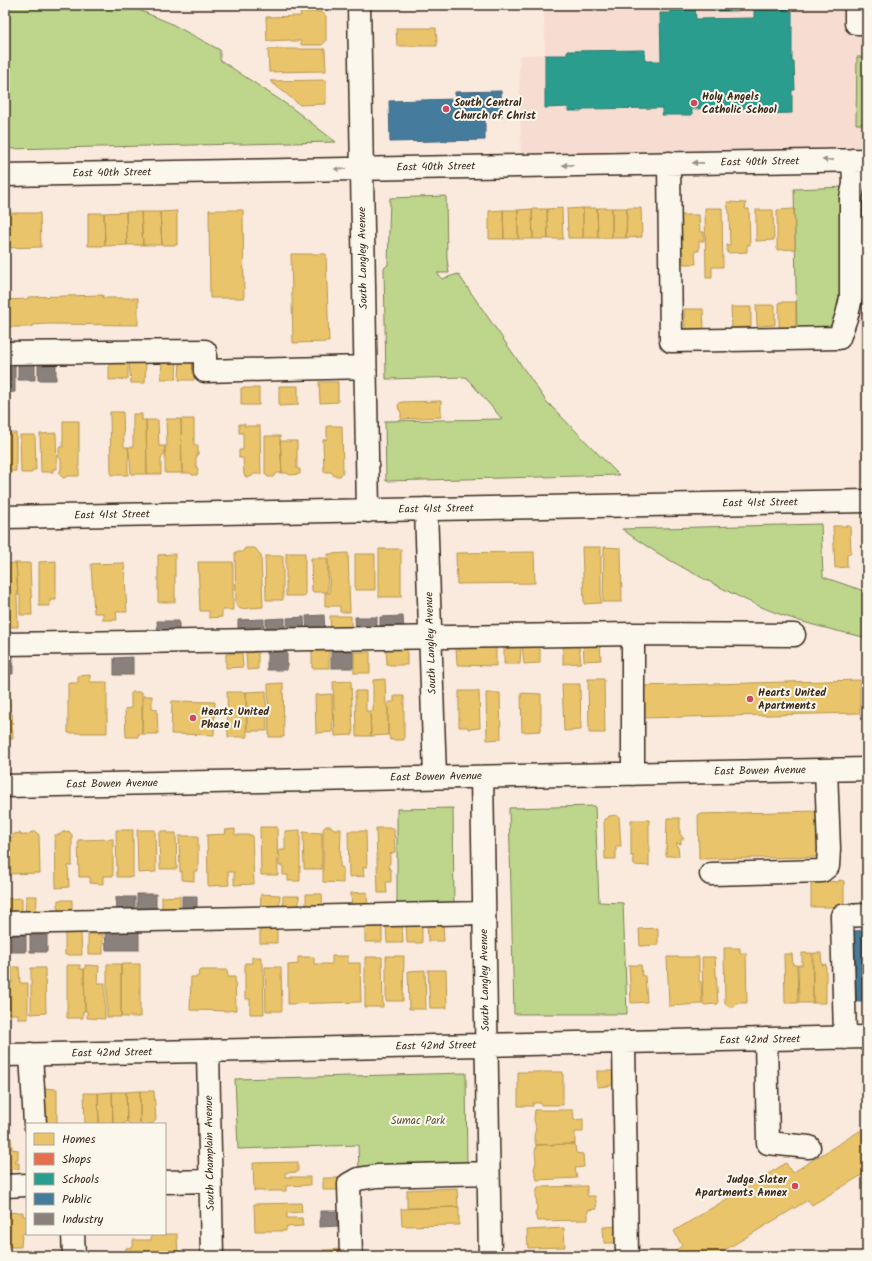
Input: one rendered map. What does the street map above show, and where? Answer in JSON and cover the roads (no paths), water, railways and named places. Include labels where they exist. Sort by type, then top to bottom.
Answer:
[{"type":"street","name":"South Langley Avenue","points":[[359,5],[368,511]]},
{"type":"street","points":[[856,5],[856,23],[867,23]]},
{"type":"street","name":"East 40th Street","points":[[5,175],[860,160]]},
{"type":"street","points":[[669,163],[671,342],[839,338],[851,298],[851,198],[860,160]]},
{"type":"street","points":[[5,353],[205,350],[205,371],[366,367]]},
{"type":"street","name":"East 41st Street","points":[[5,517],[867,501]]},
{"type":"street","name":"South Langley Avenue","points":[[426,510],[436,777]]},
{"type":"street","points":[[633,634],[634,774]]},
{"type":"street","points":[[5,644],[633,634],[794,635]]},
{"type":"street","name":"East Bowen Avenue","points":[[5,786],[867,769]]},
{"type":"street","points":[[711,874],[822,871],[828,866],[829,849],[826,770]]},
{"type":"street","name":"South Langley Avenue","points":[[482,776],[490,1256]]},
{"type":"street","points":[[5,923],[484,913]]},
{"type":"street","points":[[845,1038],[842,916],[867,915]]},
{"type":"street","name":"East 42nd Street","points":[[5,1055],[867,1037]]},
{"type":"street","points":[[766,1039],[768,1143],[809,1148]]},
{"type":"street","points":[[624,1042],[627,1256]]},
{"type":"street","name":"South Champlain Avenue","points":[[208,1051],[212,1256]]},
{"type":"street","points":[[31,1054],[35,1123]]},
{"type":"street","points":[[351,1256],[349,1184],[358,1179],[377,1176],[488,1173]]},
{"type":"street","points":[[166,1182],[210,1182]]},
{"type":"street","points":[[5,1186],[26,1185]]},
{"type":"street","points":[[74,1235],[74,1256]]},
{"type":"place","name":"Holy Angels Catholic School","points":[[694,103]]},
{"type":"place","name":"South Central Church of Christ","points":[[446,109]]},
{"type":"place","name":"Hearts United Apartments","points":[[750,699]]},
{"type":"place","name":"Hearts United Phase II","points":[[193,718]]},
{"type":"place","name":"Judge Slater Apartments Annex","points":[[795,1186]]},
{"type":"park label","name":"Sumac Park","points":[[418,1121]]}]
